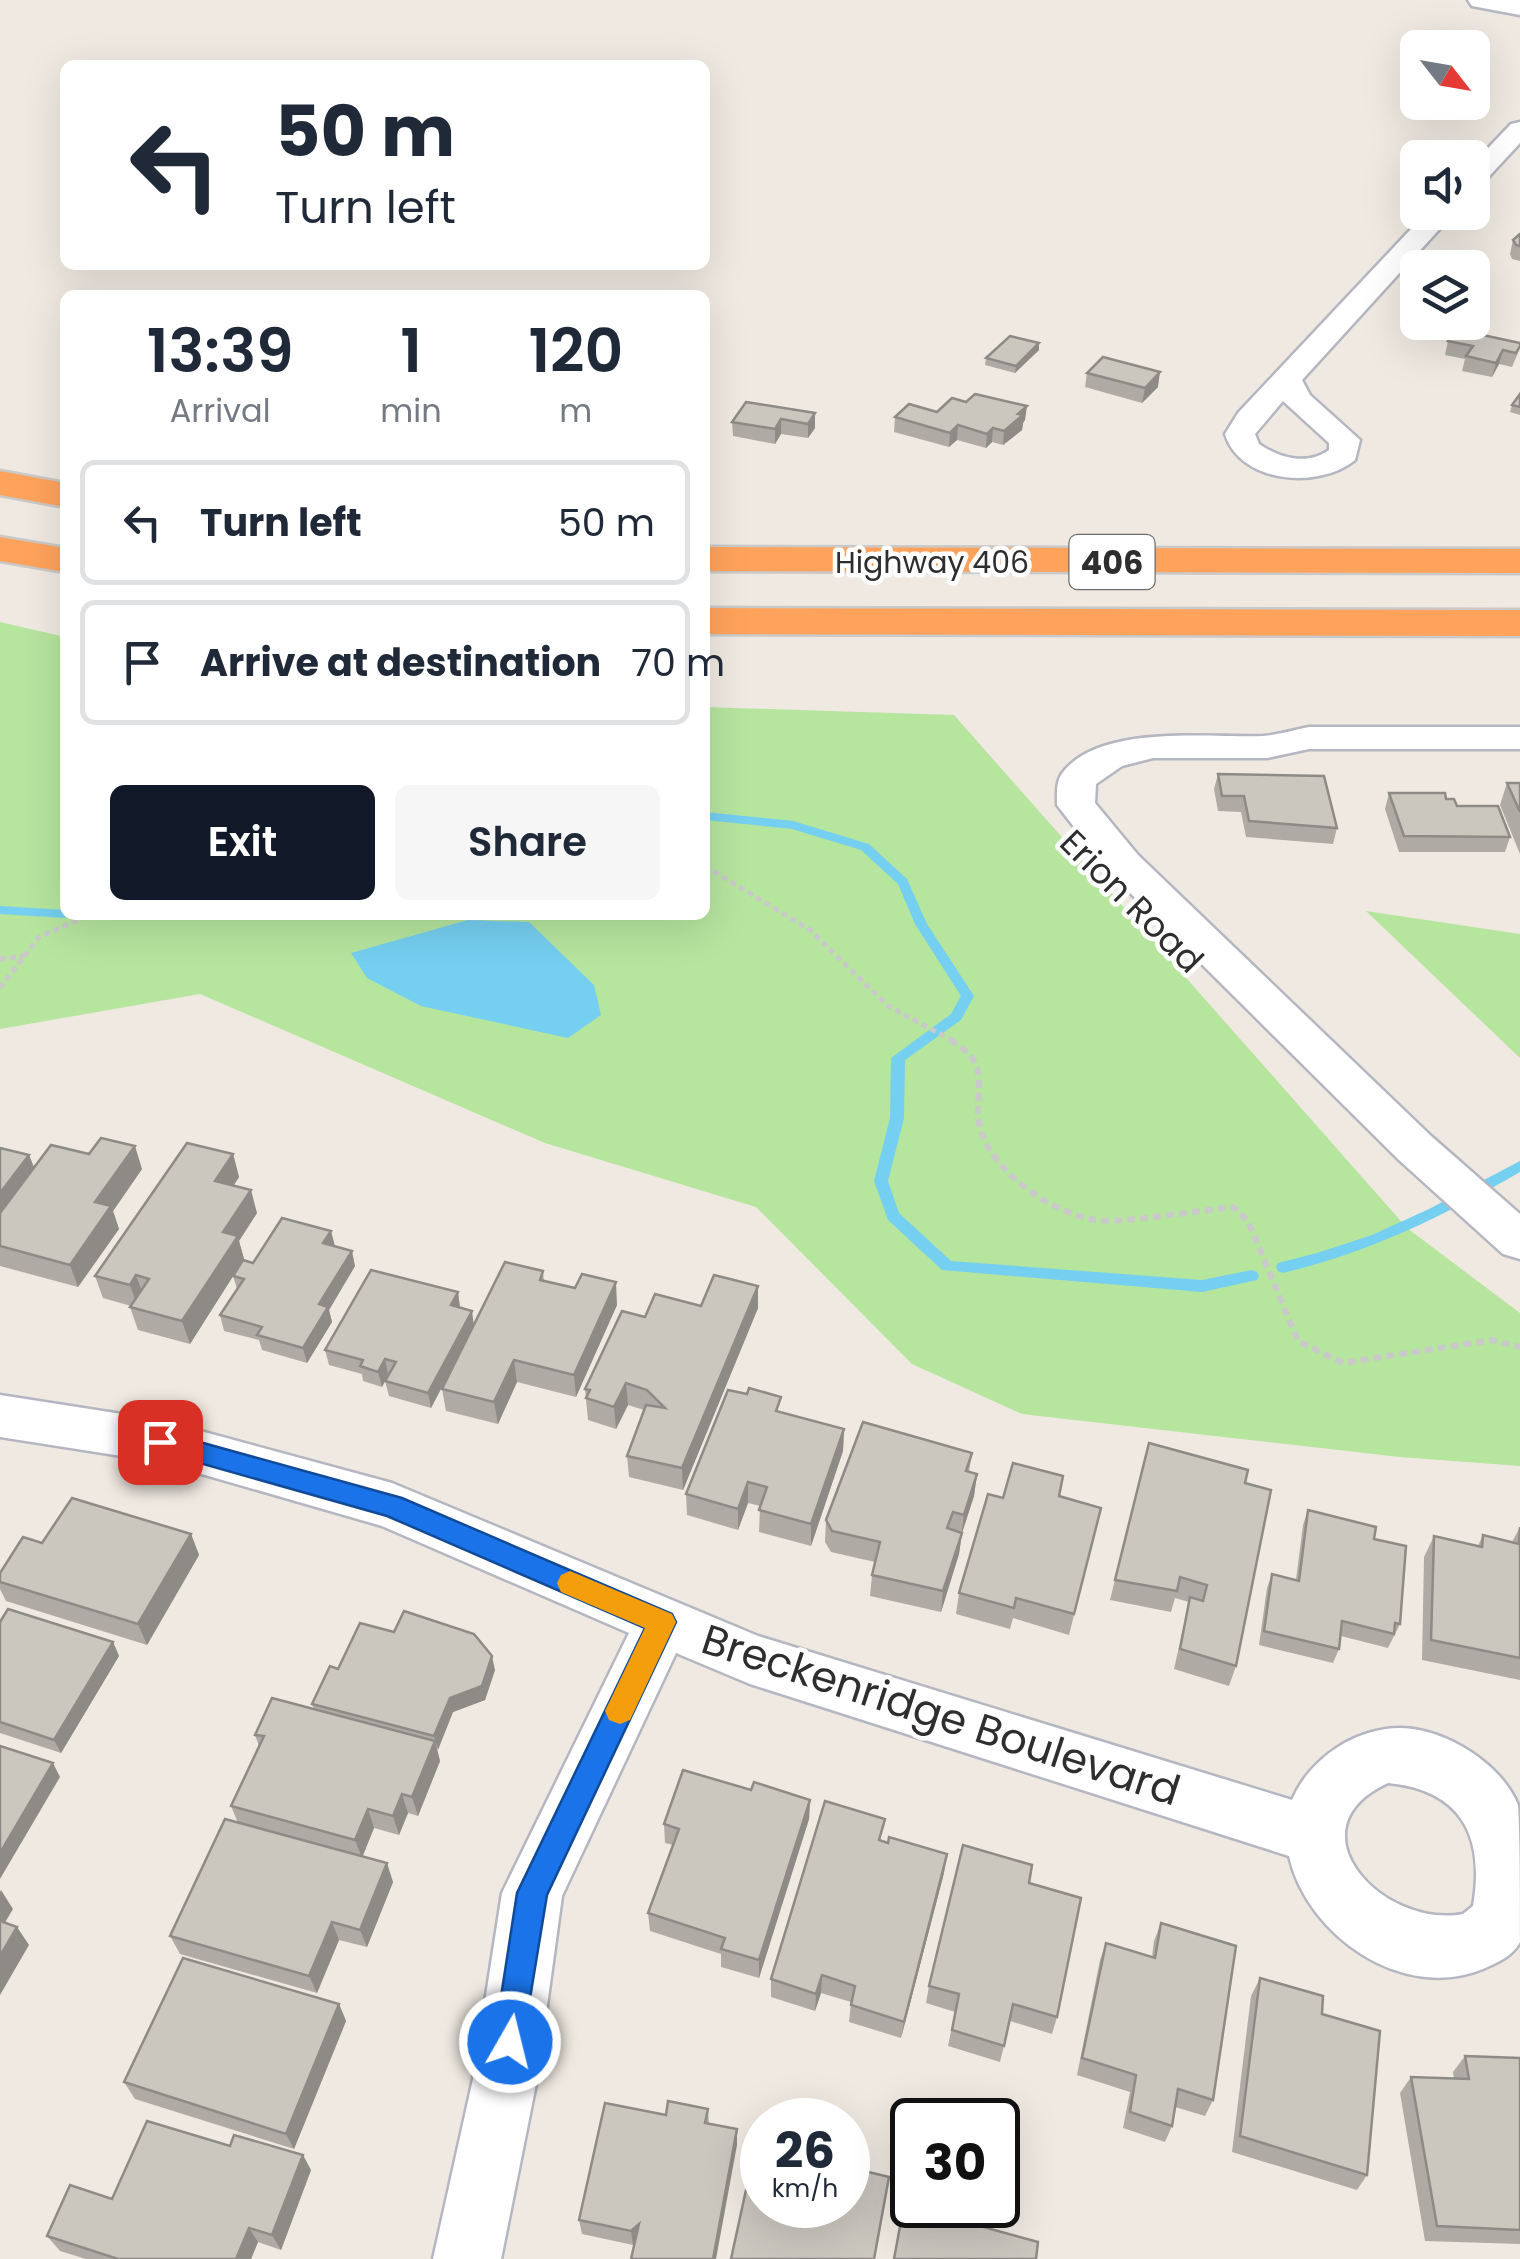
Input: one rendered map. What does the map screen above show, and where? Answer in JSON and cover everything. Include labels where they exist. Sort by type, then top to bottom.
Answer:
[{"type":"highway","points":[[0,482],[60,494]]},
{"type":"highway","points":[[0,548],[60,559]]},
{"type":"highway","name":"Highway 406","points":[[710,559],[1520,561]]},
{"type":"highway","name":"Highway 406","points":[[710,621],[1520,623]]},
{"type":"street","points":[[1481,0],[1520,7]]},
{"type":"street","points":[[1490,161],[1520,129]]},
{"type":"street","points":[[1288,379],[1425,230]]},
{"type":"street","name":"Erion Road","points":[[1509,1250],[1404,1155],[1124,864],[1076,805],[1077,779],[1109,758],[1153,747],[1267,747],[1309,738],[1520,738]]},
{"type":"street","name":"Breckenridge Boulevard","points":[[0,1416],[160,1442],[392,1506],[750,1659],[1313,1835]]},
{"type":"street","points":[[466,2259],[504,2079],[532,1893],[662,1622]]},
{"type":"path","points":[[710,869],[810,930],[888,1006],[965,1048],[980,1070],[982,1134],[1020,1188],[1096,1220],[1233,1207],[1248,1221],[1298,1340],[1343,1363],[1492,1340],[1520,1346]]},
{"type":"path","points":[[0,988],[39,937],[78,920]]},
{"type":"path","points":[[0,959],[25,956]]},
{"type":"green space","points":[[0,622],[60,636],[60,920],[710,920],[710,707],[954,715],[1407,1228],[1520,1313],[1520,1466],[1400,1457],[1022,1414],[912,1364],[756,1207],[545,1143],[200,994],[0,1029]]},
{"type":"green space","points":[[1366,911],[1520,934],[1520,1058]]},
{"type":"water","points":[[468,920],[529,922],[594,985],[601,1015],[568,1038],[421,1006],[367,978],[351,953]]},
{"type":"building","points":[[1010,336],[1039,343],[1016,366],[986,358]]},
{"type":"building","points":[[1490,337],[1520,346],[1516,353],[1503,350],[1496,363],[1466,356],[1473,346],[1448,341],[1490,340]]},
{"type":"building","points":[[1103,357],[1160,372],[1145,388],[1087,373]]},
{"type":"building","points":[[975,394],[1027,406],[1018,414],[1023,415],[1004,431],[993,428],[987,434],[958,425],[950,433],[895,417],[909,404],[937,412],[952,398],[966,402]]},
{"type":"building","points":[[746,402],[815,413],[808,424],[781,419],[775,429],[732,422]]},
{"type":"building","points":[[1218,774],[1324,776],[1337,828],[1249,821],[1244,796],[1222,796]]},
{"type":"building","points":[[1507,783],[1520,783],[1520,812]]},
{"type":"building","points":[[1389,793],[1445,793],[1446,799],[1454,799],[1457,806],[1498,806],[1510,837],[1404,836]]},
{"type":"building","points":[[101,1138],[135,1146],[95,1202],[111,1206],[70,1265],[0,1246],[0,1213],[51,1145],[89,1154]]},
{"type":"building","points":[[187,1143],[233,1154],[215,1181],[251,1190],[223,1232],[238,1236],[182,1321],[130,1307],[149,1279],[136,1275],[130,1285],[95,1276]]},
{"type":"building","points":[[0,1148],[29,1155],[0,1193]]},
{"type":"building","points":[[282,1218],[331,1231],[323,1243],[352,1251],[319,1304],[328,1307],[303,1348],[257,1335],[262,1327],[220,1315],[244,1279],[233,1276],[243,1260],[253,1263]]},
{"type":"building","points":[[505,1262],[543,1271],[540,1280],[575,1288],[582,1274],[616,1282],[574,1375],[514,1360],[494,1402],[442,1389]]},
{"type":"building","points":[[371,1270],[458,1292],[451,1305],[472,1311],[428,1393],[385,1381],[396,1362],[385,1359],[378,1372],[360,1366],[363,1360],[325,1350]]},
{"type":"building","points":[[714,1275],[758,1286],[682,1468],[627,1456],[646,1405],[665,1408],[647,1390],[626,1383],[614,1407],[586,1398],[590,1390],[585,1389],[622,1311],[645,1317],[655,1294],[701,1306]]},
{"type":"building","points":[[749,1388],[781,1397],[776,1411],[844,1429],[811,1524],[759,1510],[767,1487],[748,1482],[738,1509],[686,1494],[728,1390],[747,1394]]},
{"type":"building","points":[[863,1422],[972,1453],[966,1471],[977,1474],[964,1515],[953,1512],[947,1528],[962,1533],[943,1591],[872,1575],[880,1542],[832,1531],[826,1520]]},
{"type":"building","points":[[1149,1443],[1248,1470],[1245,1483],[1271,1490],[1236,1666],[1180,1649],[1190,1597],[1203,1601],[1207,1585],[1180,1577],[1177,1591],[1115,1580]]},
{"type":"building","points":[[1013,1463],[1063,1476],[1059,1496],[1101,1508],[1074,1614],[1016,1598],[1014,1608],[959,1593],[988,1494],[1003,1498]]},
{"type":"building","points":[[72,1498],[191,1534],[138,1624],[0,1582],[0,1573],[23,1537],[42,1543]]},
{"type":"building","points":[[1308,1510],[1376,1527],[1374,1539],[1406,1546],[1400,1624],[1395,1623],[1394,1634],[1342,1621],[1339,1649],[1264,1631],[1272,1574],[1299,1581]]},
{"type":"building","points":[[1520,1527],[1520,1658],[1431,1640],[1434,1536],[1482,1547],[1483,1535],[1519,1544]]},
{"type":"building","points":[[8,1609],[113,1642],[54,1740],[0,1722],[0,1622]]},
{"type":"building","points":[[404,1611],[474,1634],[492,1656],[482,1686],[450,1698],[434,1736],[312,1704],[330,1666],[338,1669],[360,1623],[394,1632]]},
{"type":"building","points":[[272,1698],[435,1741],[412,1797],[402,1794],[393,1816],[368,1809],[355,1840],[231,1806],[264,1736],[255,1735]]},
{"type":"building","points":[[0,1746],[53,1763],[0,1853]]},
{"type":"building","points":[[683,1770],[751,1790],[754,1782],[810,1800],[759,1960],[721,1949],[725,1938],[648,1913],[679,1829],[664,1824]]},
{"type":"building","points":[[825,1801],[885,1819],[879,1840],[888,1843],[889,1837],[947,1854],[904,2022],[851,2005],[855,1986],[822,1975],[816,1994],[771,1979]]},
{"type":"building","points":[[225,1819],[387,1863],[360,1930],[332,1922],[309,1976],[170,1936]]},
{"type":"building","points":[[963,1845],[1032,1865],[1029,1883],[1081,1898],[1057,2017],[1013,2004],[1004,2046],[952,2030],[959,1994],[929,1986]]},
{"type":"building","points":[[0,1921],[17,1927],[0,1956]]},
{"type":"building","points":[[1161,1923],[1236,1946],[1213,2100],[1178,2089],[1172,2126],[1130,2112],[1136,2075],[1082,2058],[1106,1943],[1155,1958]]},
{"type":"building","points":[[183,1958],[339,2004],[286,2134],[124,2082]]},
{"type":"building","points":[[1260,1978],[1323,1996],[1322,2014],[1380,2031],[1367,2175],[1240,2136]]},
{"type":"building","points":[[1465,2056],[1520,2058],[1520,2230],[1437,2226],[1411,2077],[1469,2079]]},
{"type":"building","points":[[668,2101],[708,2109],[705,2123],[737,2129],[713,2259],[631,2259],[639,2224],[631,2231],[579,2220],[605,2103],[666,2115]]},
{"type":"building","points":[[147,2121],[230,2146],[234,2135],[303,2155],[272,2235],[249,2228],[236,2259],[118,2259],[47,2236],[70,2185],[112,2199]]},
{"type":"building","points":[[870,2172],[889,2177],[874,2259],[731,2259],[740,2218],[740,2228],[870,2228]]},
{"type":"building","points":[[900,2228],[987,2228],[1038,2242],[1036,2259],[894,2259]]},
{"type":"waterway","points":[[710,817],[793,825],[865,847],[903,882],[921,924],[968,996],[956,1017],[898,1058],[897,1118],[881,1181],[893,1216],[947,1266],[1202,1286],[1252,1276]]},
{"type":"waterway","points":[[0,910],[60,914]]},
{"type":"waterway","points":[[1283,1267],[1378,1239],[1520,1166]]},
{"type":"slow traffic","points":[[570,1583],[662,1622],[620,1711]]},
{"type":"route","points":[[160,1442],[392,1506],[662,1622],[532,1893],[510,2042]]}]
